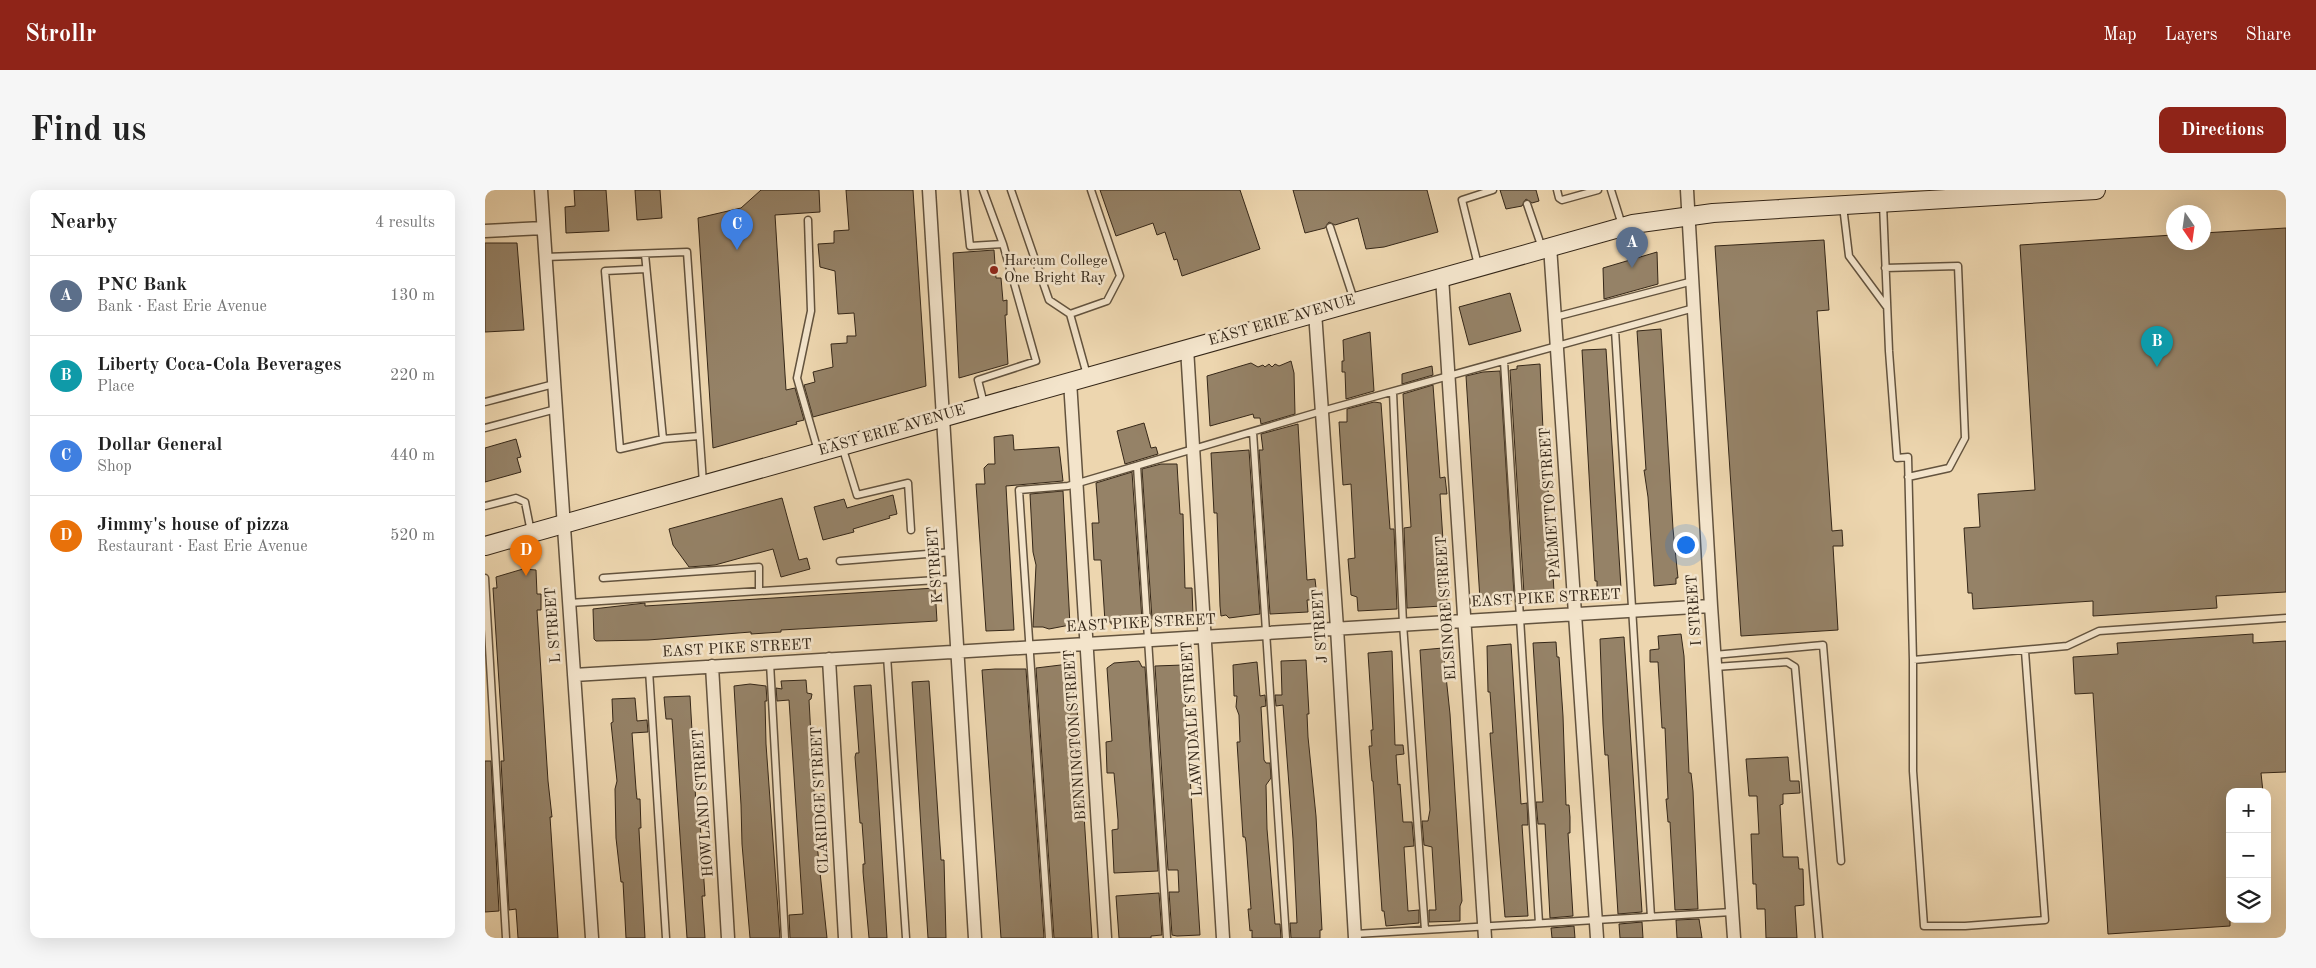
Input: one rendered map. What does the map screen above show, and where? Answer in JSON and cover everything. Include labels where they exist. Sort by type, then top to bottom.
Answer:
[{"type":"main road","name":"EAST ERIE AVENUE","points":[[485,546],[1622,227],[1689,215],[2095,190]]},
{"type":"street","name":"L STREET","points":[[541,190],[592,938]]},
{"type":"street","name":"K STREET","points":[[929,190],[975,938]]},
{"type":"street","name":"I STREET","points":[[1687,190],[1711,606],[1734,938]]},
{"type":"street","points":[[485,231],[543,228]]},
{"type":"street","name":"PALMETTO STREET","points":[[1546,247],[1555,317],[1597,938]]},
{"type":"street","name":"ELSINORE STREET","points":[[1442,277],[1484,932]]},
{"type":"street","name":"J STREET","points":[[1315,312],[1337,628],[1355,936]]},
{"type":"street","name":"LAWNDALE STREET","points":[[1187,348],[1203,636],[1223,938]]},
{"type":"street","name":"BENNINGTON STREET","points":[[1070,381],[1105,938]]},
{"type":"street","name":"EAST PIKE STREET","points":[[574,675],[1711,606]]},
{"type":"street","name":"CLARIDGE STREET","points":[[829,659],[845,938]]},
{"type":"street","name":"HOWLAND STREET","points":[[712,666],[728,938]]},
{"type":"lane","points":[[964,190],[970,246],[1003,244]]},
{"type":"lane","points":[[983,190],[1003,244],[1036,361],[978,380],[984,405]]},
{"type":"lane","points":[[1011,190],[1049,300],[1070,314],[1088,376]]},
{"type":"lane","points":[[1070,314],[1107,301],[1120,276],[1091,190]]},
{"type":"lane","points":[[1478,267],[1462,200],[1493,190]]},
{"type":"lane","points":[[1557,190],[1559,198],[1562,200],[1598,190]]},
{"type":"lane","points":[[1611,190],[1622,227]]},
{"type":"lane","points":[[1883,203],[1887,307],[1897,458],[1908,457],[1913,660],[1913,771],[1925,926],[1965,926],[2045,920],[2025,651]]},
{"type":"lane","points":[[1527,204],[1546,247]]},
{"type":"lane","points":[[1843,205],[1849,256],[1887,307]]},
{"type":"lane","points":[[808,220],[811,310],[797,378],[819,452]]},
{"type":"lane","points":[[1330,227],[1354,301]]},
{"type":"lane","points":[[545,257],[687,252],[703,484]]},
{"type":"lane","points":[[645,254],[663,439]]},
{"type":"lane","points":[[1885,268],[1958,266],[1965,438],[1949,468],[1909,477]]},
{"type":"lane","points":[[646,269],[605,271],[620,448],[663,439],[699,436]]},
{"type":"lane","points":[[1555,317],[1693,281]]},
{"type":"lane","points":[[1049,938],[1019,490],[1076,484],[1393,392],[1694,308]]},
{"type":"lane","points":[[1615,330],[1651,917]]},
{"type":"lane","points":[[1504,361],[1539,923]]},
{"type":"lane","points":[[485,402],[554,384]]},
{"type":"lane","points":[[1393,392],[1403,624],[1425,930]]},
{"type":"lane","points":[[485,428],[556,409]]},
{"type":"lane","points":[[1253,432],[1286,938]]},
{"type":"lane","points":[[842,445],[857,496],[908,483],[911,530]]},
{"type":"lane","points":[[1137,466],[1167,938]]},
{"type":"lane","points":[[485,506],[517,498],[525,502],[531,533]]},
{"type":"lane","points":[[839,561],[951,552]]},
{"type":"lane","points":[[603,578],[759,567],[759,591]]},
{"type":"lane","points":[[485,578],[506,938]]},
{"type":"lane","points":[[569,603],[953,579]]},
{"type":"lane","points":[[1913,660],[2067,646],[2099,631],[2286,618]]},
{"type":"lane","points":[[1715,661],[1823,645],[1841,861]]},
{"type":"lane","points":[[887,656],[906,938]]},
{"type":"lane","points":[[1715,661],[1787,662],[1795,667],[1819,938]]},
{"type":"lane","points":[[770,663],[785,938]]},
{"type":"lane","points":[[649,670],[666,938]]},
{"type":"lane","points":[[1355,936],[1425,930],[1484,932],[1539,923],[1732,912]]},
{"type":"building","points":[[574,190],[606,190],[609,231],[566,233],[565,207],[575,206]]},
{"type":"building","points":[[635,190],[660,190],[662,218],[637,220]]},
{"type":"building","points":[[761,190],[819,190],[820,212],[775,215],[786,390],[795,388],[804,420],[796,422],[797,424],[713,448],[698,218],[741,208]]},
{"type":"building","points":[[846,190],[913,190],[926,386],[813,417],[804,385],[815,382],[813,372],[833,367],[831,344],[847,343],[847,336],[856,336],[854,313],[838,314],[835,271],[820,267],[818,244],[834,243],[834,231],[849,230]]},
{"type":"building","points":[[1100,190],[1240,190],[1260,249],[1182,276],[1177,259],[1174,260],[1165,232],[1157,235],[1153,223],[1116,236]]},
{"type":"building","points":[[1293,190],[1427,190],[1438,232],[1384,247],[1366,249],[1358,218],[1335,225],[1329,222],[1325,228],[1305,233]]},
{"type":"building","points":[[1500,190],[1536,190],[1539,201],[1532,203],[1526,199],[1522,206],[1506,209]]},
{"type":"building","points":[[2286,228],[2286,592],[2216,596],[2217,608],[2093,616],[2093,601],[1973,609],[1972,593],[1968,593],[1964,528],[1980,527],[1978,494],[2035,490],[2020,245],[2166,235],[2166,250],[2211,250],[2211,233]]},
{"type":"building","points":[[1824,240],[1829,310],[1817,311],[1832,531],[1842,530],[1843,546],[1833,546],[1838,630],[1741,636],[1715,246]]},
{"type":"building","points":[[485,243],[517,243],[524,330],[485,332]]},
{"type":"building","points":[[994,250],[996,278],[1001,278],[1003,301],[1007,300],[1007,315],[1005,315],[1008,364],[959,378],[953,253]]},
{"type":"building","points":[[1657,252],[1658,284],[1604,299],[1603,268]]},
{"type":"building","points":[[1510,293],[1521,331],[1469,345],[1459,307]]},
{"type":"building","points":[[1661,329],[1673,529],[1678,578],[1676,578],[1676,584],[1654,586],[1648,497],[1644,470],[1646,470],[1637,331]]},
{"type":"building","points":[[1370,332],[1374,391],[1346,399],[1345,372],[1342,372],[1342,361],[1344,361],[1343,340]]},
{"type":"building","points":[[1606,349],[1621,588],[1597,589],[1582,350]]},
{"type":"building","points":[[1291,361],[1294,373],[1295,414],[1261,424],[1260,418],[1254,418],[1253,414],[1210,426],[1207,376],[1251,363],[1258,367],[1263,365],[1265,367],[1269,364],[1272,367],[1275,364],[1279,366]]},
{"type":"building","points":[[1540,364],[1543,430],[1546,429],[1554,592],[1524,594],[1510,370],[1517,369],[1517,366]]},
{"type":"building","points":[[1432,366],[1433,375],[1402,384],[1402,374]]},
{"type":"building","points":[[1500,371],[1514,594],[1511,595],[1511,601],[1486,603],[1486,601],[1480,600],[1466,376]]},
{"type":"building","points":[[1433,385],[1440,478],[1445,477],[1447,494],[1440,494],[1447,602],[1442,606],[1407,608],[1404,528],[1411,527],[1403,394]]},
{"type":"building","points":[[1374,402],[1381,403],[1390,529],[1394,529],[1397,609],[1358,611],[1357,597],[1351,595],[1348,559],[1355,558],[1351,484],[1343,485],[1339,422],[1347,422],[1347,409]]},
{"type":"building","points":[[1144,423],[1151,448],[1156,447],[1158,454],[1125,464],[1117,431]]},
{"type":"building","points":[[1298,424],[1307,580],[1315,579],[1317,597],[1314,597],[1314,600],[1307,600],[1308,612],[1270,614],[1259,450],[1263,450],[1261,434]]},
{"type":"building","points":[[1013,435],[1014,450],[1059,447],[1063,481],[1006,486],[1014,630],[986,631],[976,484],[985,484],[984,468],[988,464],[995,464],[994,437]]},
{"type":"building","points":[[516,439],[521,457],[517,458],[521,472],[485,482],[485,448]]},
{"type":"building","points":[[1249,450],[1260,614],[1229,618],[1226,615],[1221,616],[1217,513],[1214,513],[1211,453]]},
{"type":"building","points":[[1161,464],[1177,464],[1180,514],[1183,514],[1185,588],[1192,588],[1193,616],[1189,616],[1189,619],[1165,623],[1160,622],[1160,618],[1152,619],[1142,469]]},
{"type":"building","points":[[1132,472],[1142,620],[1132,622],[1129,625],[1111,624],[1111,622],[1105,622],[1101,560],[1094,560],[1092,523],[1099,523],[1096,483]]},
{"type":"building","points":[[1063,491],[1070,625],[1049,629],[1033,627],[1036,565],[1033,552],[1030,494]]},
{"type":"building","points":[[893,495],[897,514],[889,516],[890,518],[853,529],[854,532],[823,540],[814,507],[844,499],[847,508]]},
{"type":"building","points":[[782,498],[799,560],[807,558],[810,569],[781,577],[773,549],[715,565],[689,567],[673,545],[669,529]]},
{"type":"building","points":[[523,569],[536,570],[537,594],[541,594],[541,610],[537,610],[552,817],[550,817],[558,938],[518,938],[516,909],[509,910],[501,761],[504,761],[493,588],[497,588],[496,577]]},
{"type":"building","points":[[935,588],[937,621],[648,640],[596,641],[594,639],[593,609],[645,603],[645,606]]},
{"type":"building","points":[[1681,634],[1684,656],[1689,773],[1691,773],[1693,791],[1698,909],[1675,910],[1670,822],[1668,822],[1666,799],[1668,799],[1665,728],[1662,728],[1658,662],[1650,662],[1650,650],[1659,649],[1658,636]]},
{"type":"building","points":[[2253,634],[2253,643],[2286,641],[2286,772],[2261,773],[2263,788],[2226,788],[2226,923],[2230,923],[2230,926],[2108,934],[2093,693],[2075,694],[2073,657],[2118,654],[2117,643]]},
{"type":"building","points":[[1624,637],[1642,912],[1618,914],[1608,755],[1605,755],[1600,639]]},
{"type":"building","points":[[1556,642],[1557,657],[1559,657],[1563,716],[1566,805],[1569,805],[1570,817],[1570,833],[1568,833],[1573,916],[1550,918],[1545,824],[1538,824],[1536,802],[1543,802],[1533,643]]},
{"type":"building","points":[[1511,644],[1521,804],[1527,803],[1528,825],[1522,825],[1528,916],[1505,917],[1490,733],[1493,733],[1490,692],[1488,692],[1487,646]]},
{"type":"building","points":[[1443,648],[1450,714],[1462,901],[1460,921],[1429,922],[1429,910],[1436,910],[1432,847],[1424,845],[1422,821],[1428,821],[1430,810],[1420,650]]},
{"type":"building","points":[[1392,651],[1395,745],[1403,745],[1404,754],[1396,755],[1398,785],[1400,784],[1403,822],[1412,822],[1414,846],[1404,847],[1408,911],[1419,910],[1419,923],[1386,926],[1384,911],[1382,911],[1369,746],[1372,746],[1371,730],[1373,730],[1368,653]]},
{"type":"building","points":[[1306,660],[1309,714],[1307,714],[1308,737],[1316,816],[1322,930],[1320,930],[1320,938],[1291,938],[1290,923],[1297,923],[1293,839],[1283,705],[1276,706],[1275,695],[1282,695],[1281,661]]},
{"type":"building","points":[[1139,661],[1142,667],[1145,667],[1158,871],[1114,873],[1112,830],[1118,829],[1118,820],[1114,773],[1107,773],[1106,742],[1112,741],[1107,668],[1114,663]]},
{"type":"building","points":[[1257,662],[1260,696],[1265,695],[1266,706],[1261,707],[1264,760],[1266,763],[1270,763],[1271,778],[1266,785],[1267,829],[1275,924],[1280,924],[1281,938],[1252,938],[1248,909],[1251,909],[1246,842],[1245,837],[1243,837],[1237,742],[1240,742],[1239,715],[1236,707],[1237,696],[1234,696],[1233,665]]},
{"type":"building","points":[[1069,664],[1074,669],[1075,677],[1092,938],[1054,938],[1036,668]]},
{"type":"building","points":[[1183,665],[1200,935],[1177,936],[1172,935],[1169,892],[1179,892],[1178,870],[1168,870],[1155,666]]},
{"type":"building","points":[[1026,669],[1044,938],[1001,938],[982,670]]},
{"type":"building","points":[[806,680],[807,693],[812,694],[809,700],[817,844],[827,938],[790,938],[789,915],[803,914],[789,700],[777,701],[776,688],[782,689],[781,681]]},
{"type":"building","points":[[929,681],[941,860],[944,860],[946,938],[928,938],[912,682]]},
{"type":"building","points":[[750,684],[766,686],[766,744],[780,938],[750,938],[742,844],[734,686]]},
{"type":"building","points":[[871,685],[887,938],[869,938],[863,872],[863,864],[865,864],[862,823],[860,823],[855,757],[856,753],[859,753],[854,686]]},
{"type":"building","points":[[690,696],[694,766],[697,784],[695,785],[696,808],[699,807],[705,896],[702,896],[705,938],[687,938],[672,719],[666,719],[664,697]]},
{"type":"building","points":[[635,698],[637,721],[647,720],[648,732],[632,733],[637,799],[640,799],[641,828],[639,830],[645,938],[626,938],[623,882],[621,882],[616,838],[615,789],[617,781],[611,723],[613,722],[612,699]]},
{"type":"building","points":[[1788,757],[1790,781],[1799,781],[1800,793],[1783,794],[1783,804],[1780,805],[1783,857],[1798,857],[1799,869],[1803,869],[1804,905],[1795,906],[1797,938],[1766,938],[1765,909],[1757,909],[1756,884],[1753,884],[1751,834],[1759,834],[1757,796],[1749,796],[1746,759]]},
{"type":"building","points":[[485,761],[491,761],[499,911],[485,912]]},
{"type":"building","points":[[1159,893],[1162,935],[1151,936],[1151,938],[1119,938],[1116,896]]},
{"type":"building","points":[[1699,919],[1702,938],[1677,938],[1676,920]]},
{"type":"building","points":[[1642,922],[1643,938],[1620,938],[1619,924]]},
{"type":"building","points":[[1574,926],[1575,938],[1552,938],[1551,928]]},
{"type":"place","name":"Dollar General","points":[[737,250]]},
{"type":"place","name":"PNC Bank","points":[[1632,268]]},
{"type":"place","name":"Harcum College One Bright Ray","points":[[994,270]]},
{"type":"place","name":"Liberty Coca-Cola Beverages","points":[[2157,367]]},
{"type":"place","name":"Jimmy's house of pizza","points":[[526,576]]}]
